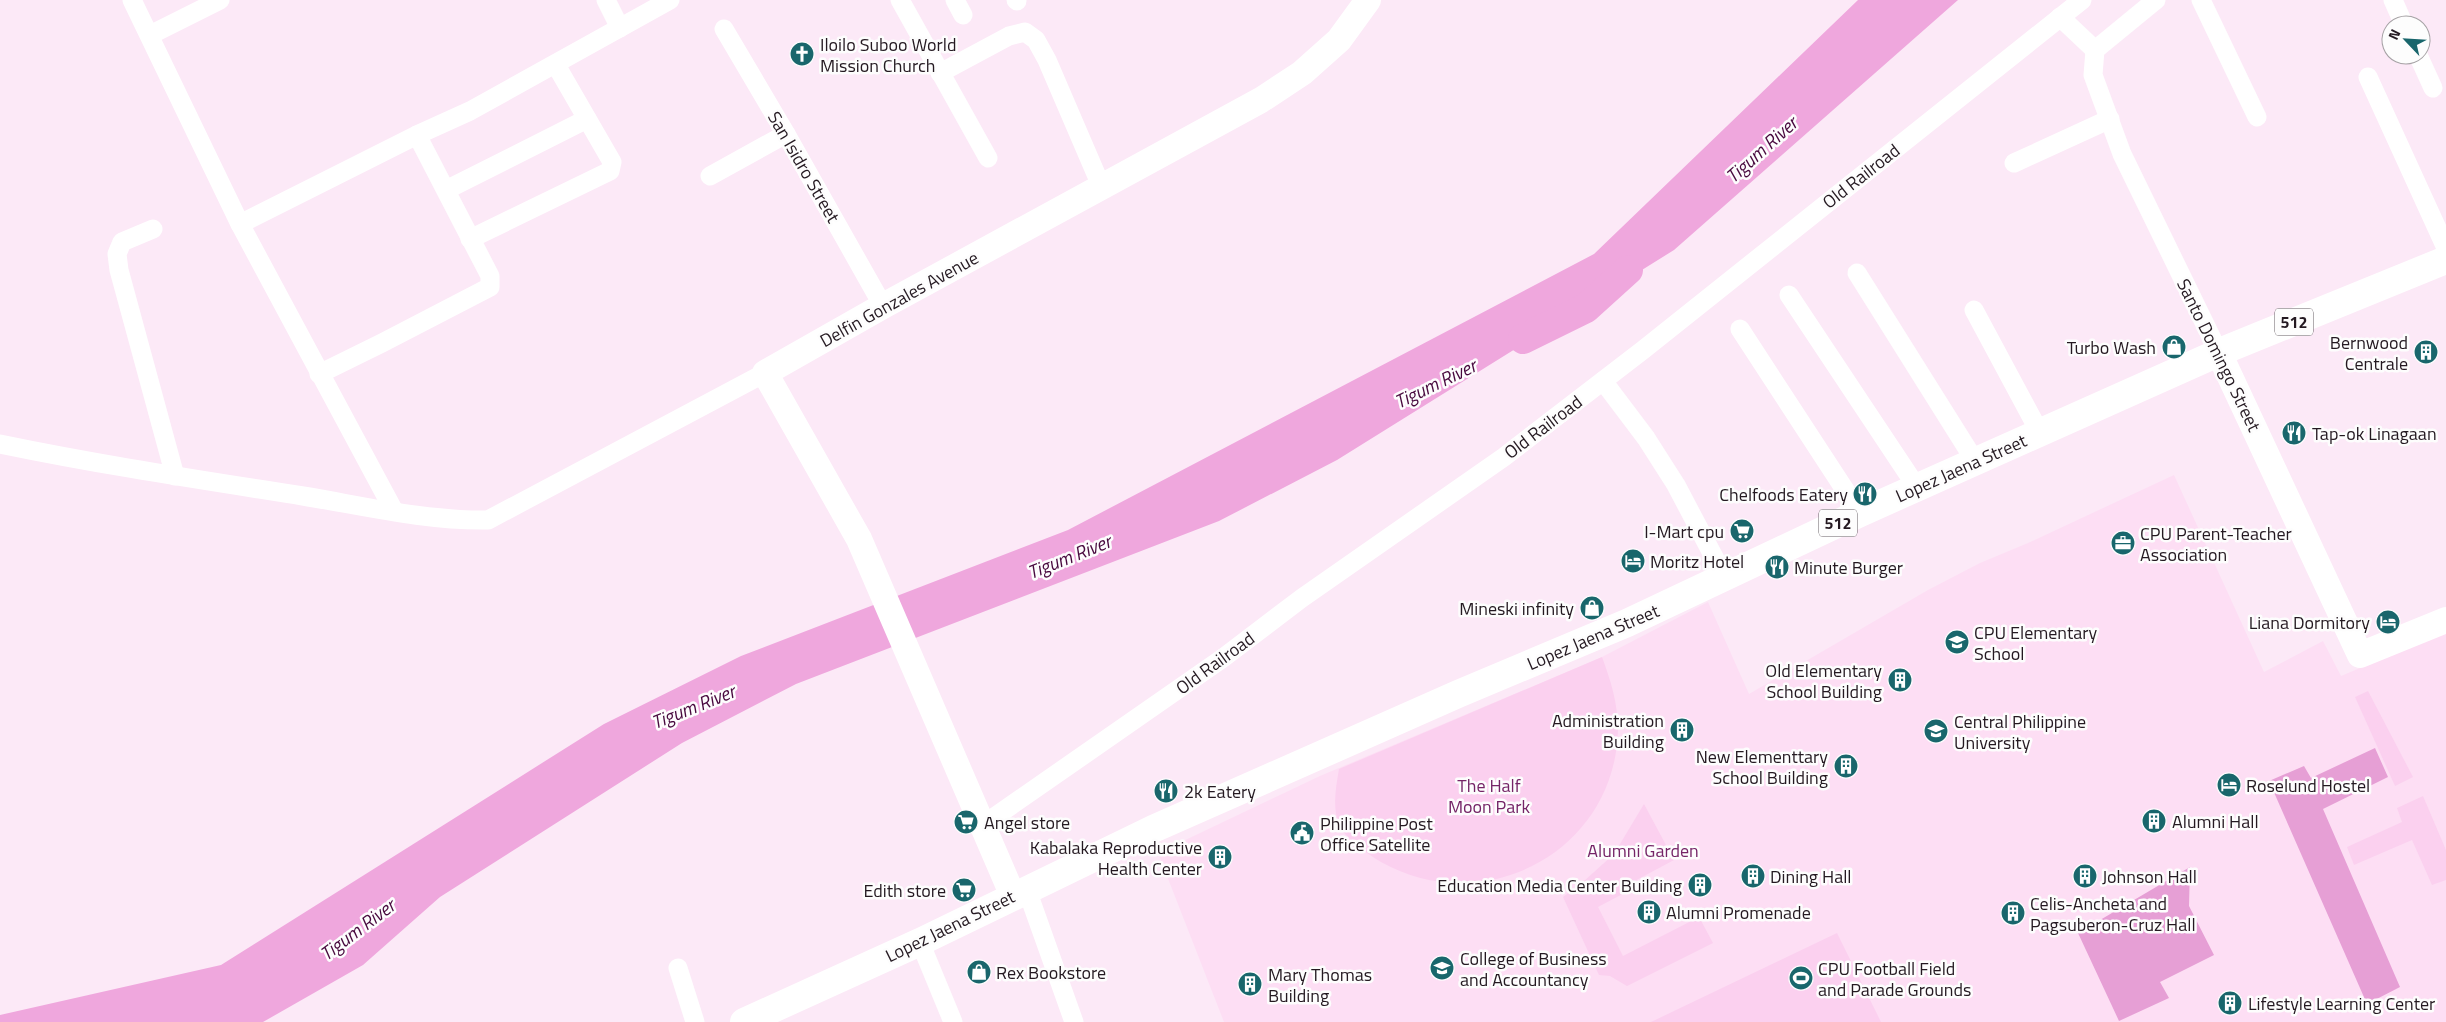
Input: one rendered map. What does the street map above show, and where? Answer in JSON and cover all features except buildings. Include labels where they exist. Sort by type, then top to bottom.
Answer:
[{"type":"main road","name":"Lopez Jaena Street","points":[[750,1021],[920,942],[1152,829],[1458,694],[1627,623],[1860,513],[1918,489],[2219,353],[2446,260]]},
{"type":"street","points":[[132,0],[240,224],[394,511]]},
{"type":"street","points":[[150,35],[220,0]]},
{"type":"street","points":[[606,0],[620,28]]},
{"type":"street","points":[[240,224],[417,135],[470,111],[556,65],[670,0]]},
{"type":"street","points":[[900,0],[988,158]]},
{"type":"street","name":"Delfin Gonzales Avenue","points":[[0,444],[94,464],[394,511],[463,520],[488,520],[765,374],[883,306],[1261,100],[1302,73],[1339,40],[1368,0]]},
{"type":"street","name":"Old Railroad","points":[[983,825],[1223,658],[1302,598],[1504,457],[1603,382],[2082,0]]},
{"type":"street","points":[[2060,17],[2094,50],[2156,0]]},
{"type":"street","points":[[2201,0],[2257,117]]},
{"type":"street","points":[[2393,0],[2400,15]]},
{"type":"street","name":"San Isidro Street","points":[[724,29],[883,306]]},
{"type":"street","points":[[940,73],[1009,36],[1025,32],[1036,40],[1047,60],[1102,188]]},
{"type":"street","name":"Santo Domingo Street","points":[[2094,50],[2094,75],[2122,154],[2219,353],[2360,655],[2446,620]]},
{"type":"street","points":[[470,239],[610,171],[612,162],[556,65]]},
{"type":"street","points":[[2423,65],[2433,88]]},
{"type":"street","points":[[2368,77],[2446,248]]},
{"type":"street","points":[[446,190],[587,119]]},
{"type":"street","points":[[2014,162],[2110,119]]},
{"type":"street","points":[[710,176],[786,134]]},
{"type":"street","points":[[319,374],[382,344],[490,286],[490,276],[417,135]]},
{"type":"street","points":[[153,229],[122,242],[117,254],[175,476]]},
{"type":"street","points":[[1857,273],[1975,462]]},
{"type":"street","points":[[1789,295],[1918,489]]},
{"type":"street","points":[[1974,310],[2040,433]]},
{"type":"street","points":[[1740,329],[1860,513]]},
{"type":"street","points":[[765,374],[859,539],[983,825],[1020,893],[1074,1022]]},
{"type":"street","points":[[1603,382],[1646,438],[1676,485],[1725,578]]},
{"type":"street","points":[[920,942],[953,1022]]},
{"type":"street","points":[[678,968],[696,1022]]},
{"type":"shaded area","name":"Central Philippine University","points":[[2174,475],[2264,672],[2323,641],[2341,676],[2446,632],[2446,1022],[1224,1022],[1158,853],[1320,776],[1602,657],[1708,602],[1749,694],[1928,590],[1980,563],[2028,543]]},
{"type":"shaded area","points":[[2375,748],[2388,777],[2323,809],[2400,987],[2367,1004],[2269,781],[2304,766],[2311,778]]},
{"type":"shaded area","points":[[2190,867],[2189,906],[2214,955],[2160,982],[2169,998],[2119,1021],[2078,933]]},
{"type":"green space","name":"The Half Moon Park","points":[[1602,657],[1613,693],[1618,720],[1611,773],[1594,810],[1569,841],[1537,864],[1500,878],[1461,883],[1421,878],[1381,862],[1357,845],[1342,830],[1337,818],[1335,804],[1339,769]]},
{"type":"green space","points":[[2368,691],[2413,777],[2395,786],[2355,697]]},
{"type":"green space","points":[[2423,796],[2446,850],[2446,880],[2432,885],[2412,840],[2354,865],[2347,847],[2402,822],[2397,808]]},
{"type":"green space","name":"Alumni Garden","points":[[1644,804],[1674,860],[1631,883],[1634,888],[1598,907],[1623,956],[1699,917],[1713,943],[1627,986],[1610,976],[1599,975],[1563,897],[1614,854]]},
{"type":"green space","name":"CPU Football Field and Parade Grounds","points":[[1837,933],[1881,1022],[1651,1022]]},
{"type":"water","points":[[1858,0],[1958,0],[1674,250],[1337,460],[1219,521],[796,684],[682,743],[440,897],[363,965],[263,1022],[0,1022],[0,1015],[221,965],[604,724],[741,656],[1068,530],[1594,254]]},
{"type":"waterway","name":"Tigum River","points":[[1523,339],[1586,308],[1628,270]]},
{"type":"place","name":"Iloilo Suboo World Mission Church","points":[[802,54]]},
{"type":"place","name":"Turbo Wash","points":[[2174,347]]},
{"type":"place","name":"Bernwood Centrale","points":[[2426,352]]},
{"type":"place","name":"Tap-ok Linagaan","points":[[2294,433]]},
{"type":"place","name":"Chelfoods Eatery","points":[[1865,494]]},
{"type":"place","name":"I-Mart cpu","points":[[1742,531]]},
{"type":"place","name":"CPU Parent-Teacher Association","points":[[2123,543]]},
{"type":"place","name":"Moritz Hotel","points":[[1633,561]]},
{"type":"place","name":"Minute Burger","points":[[1777,567]]},
{"type":"place","name":"Mineski infinity","points":[[1592,608]]},
{"type":"place","name":"Liana Dormitory","points":[[2388,622]]},
{"type":"place","name":"CPU Elementary School","points":[[1957,642]]},
{"type":"place","name":"Old Elementary School Building","points":[[1900,680]]},
{"type":"place","name":"Administration Building","points":[[1682,730]]},
{"type":"place","name":"Central Philippine University","points":[[1936,731]]},
{"type":"place","name":"New Elementtary School Building","points":[[1846,766]]},
{"type":"place","name":"Roselund Hostel","points":[[2229,785]]},
{"type":"place","name":"2k Eatery","points":[[1166,791]]},
{"type":"place","name":"Alumni Hall","points":[[2154,821]]},
{"type":"place","name":"Angel store","points":[[966,822]]},
{"type":"place","name":"Philippine Post Office Satellite","points":[[1302,833]]},
{"type":"place","name":"Kabalaka Reproductive Health Center","points":[[1220,857]]},
{"type":"place","name":"Dining Hall","points":[[1753,876]]},
{"type":"place","name":"Johnson Hall","points":[[2085,876]]},
{"type":"place","name":"Education Media Center Building","points":[[1700,885]]},
{"type":"place","name":"Edith store","points":[[964,890]]},
{"type":"place","name":"Alumni Promenade","points":[[1649,912]]},
{"type":"place","name":"Celis-Ancheta and Pagsuberon-Cruz Hall","points":[[2013,913]]},
{"type":"place","name":"College of Business and Accountancy","points":[[1442,968]]},
{"type":"place","name":"Rex Bookstore","points":[[979,972]]},
{"type":"place","name":"CPU Football Field and Parade Grounds","points":[[1801,978]]},
{"type":"place","name":"Mary Thomas Building","points":[[1250,984]]},
{"type":"place","name":"Lifestyle Learning Center","points":[[2230,1003]]}]
